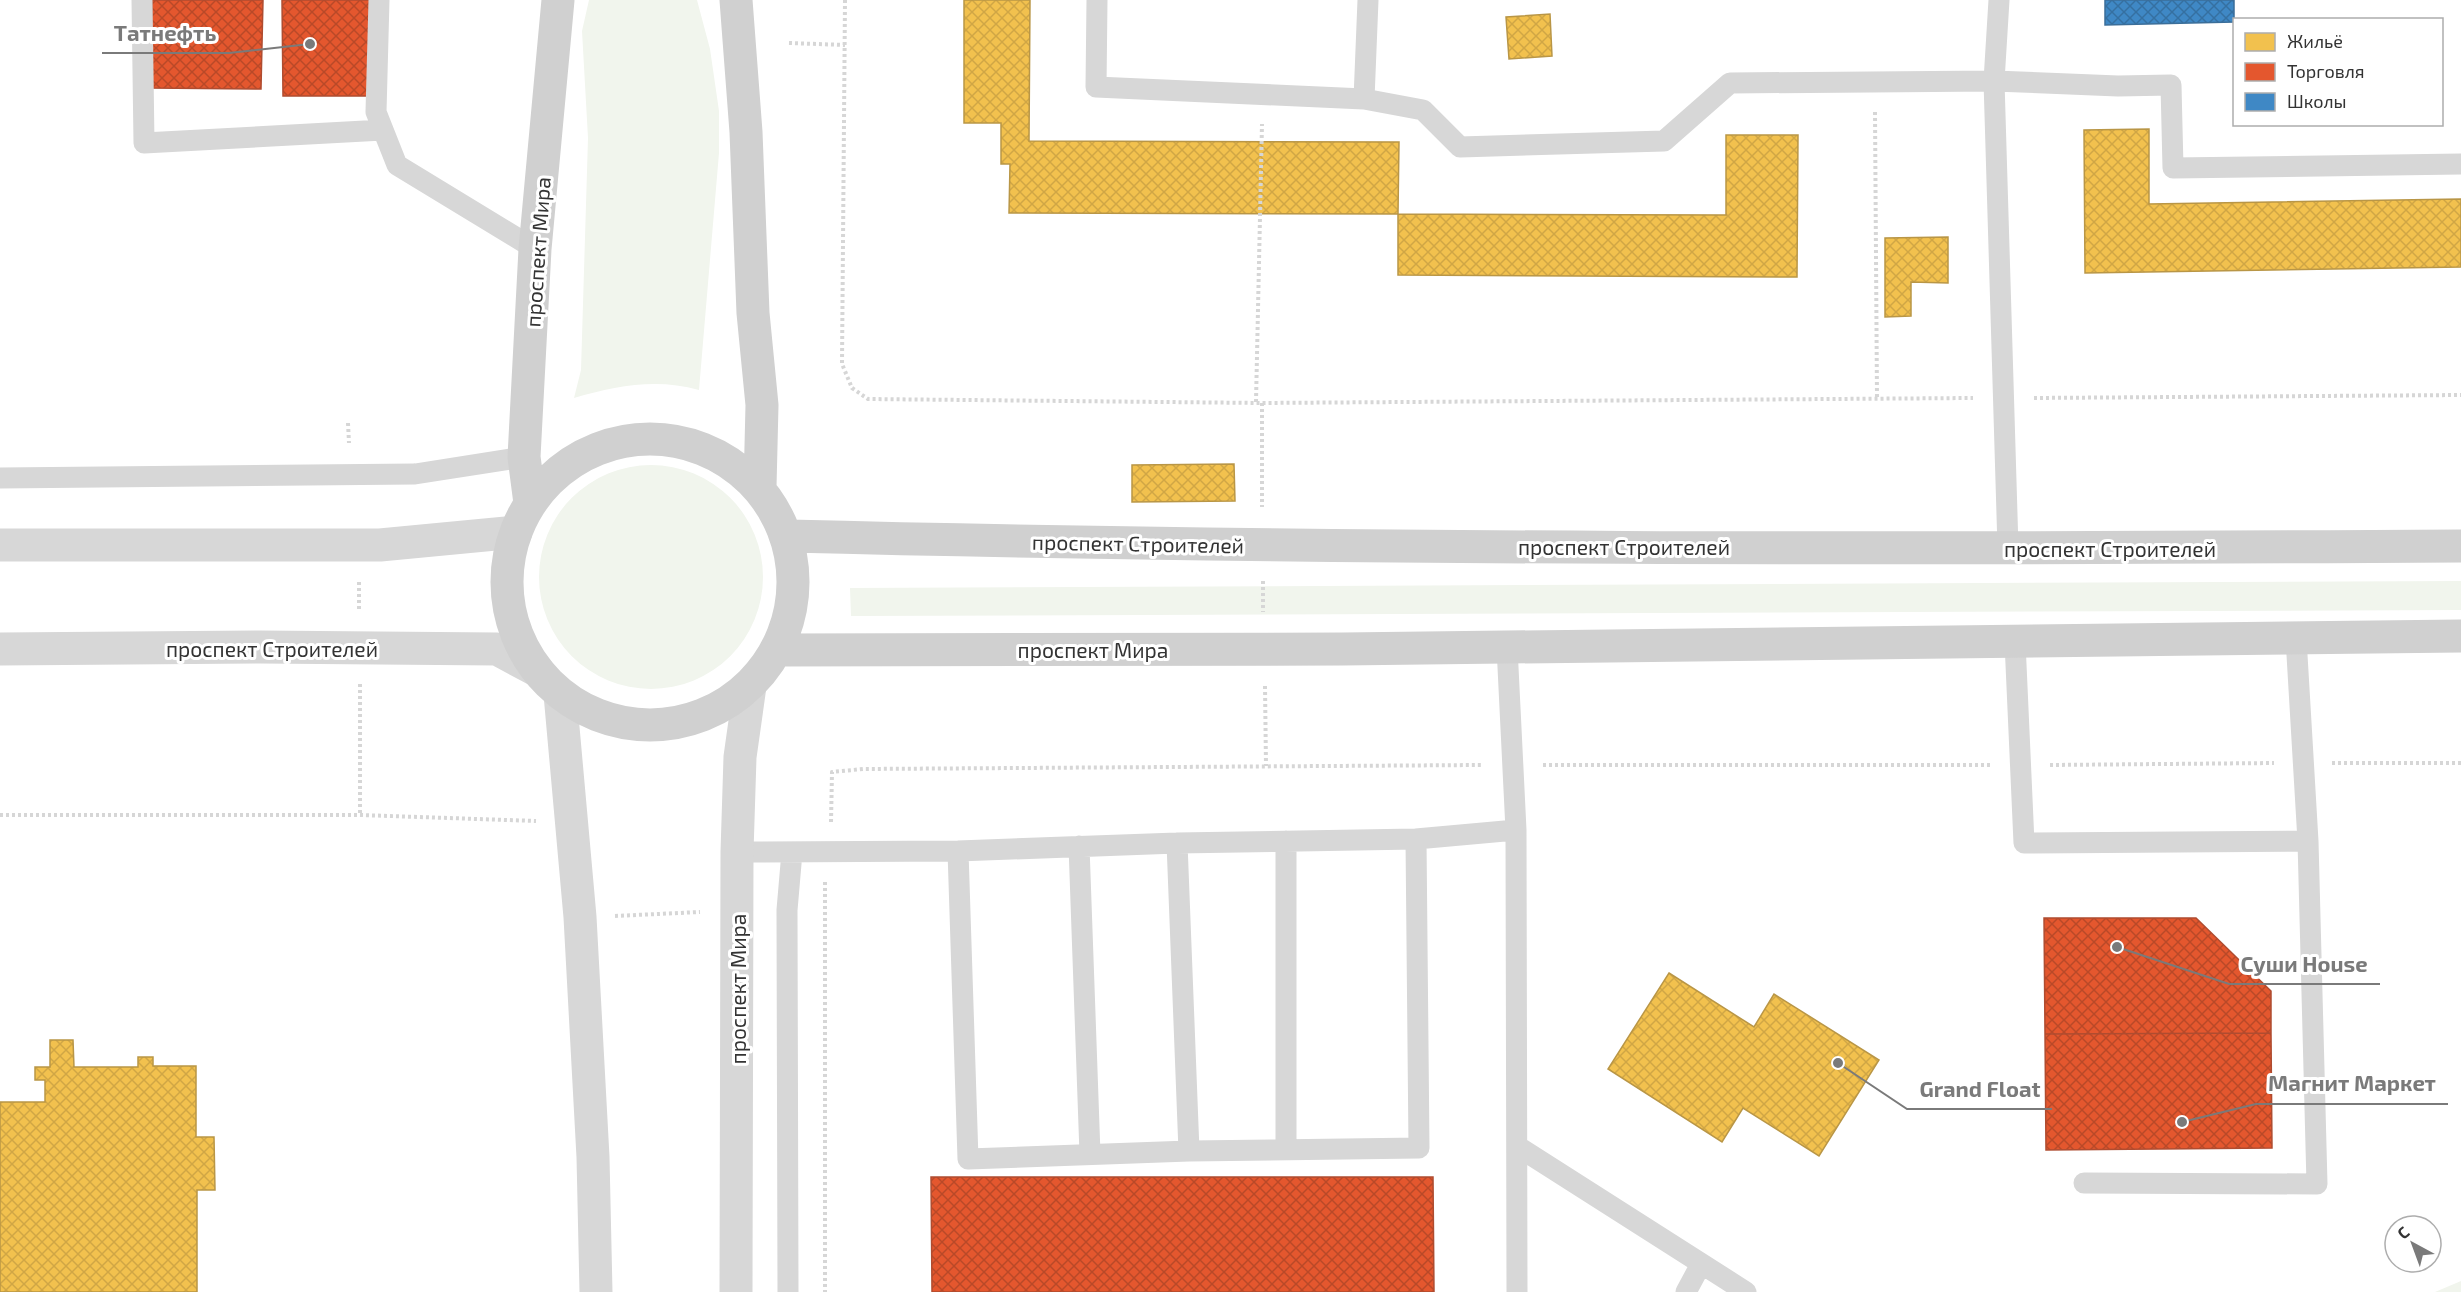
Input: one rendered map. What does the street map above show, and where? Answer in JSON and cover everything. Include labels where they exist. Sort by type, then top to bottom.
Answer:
[{"type":"main road","name":"проспект Мира","points":[[523,518],[535,249],[558,0]]},
{"type":"main road","points":[[736,0],[746,132],[753,313],[762,405],[760,488]]},
{"type":"main road","points":[[641,438],[675,440],[706,449],[735,465],[760,488],[788,536],[795,594],[778,650],[750,686],[716,710],[677,724],[636,725],[596,715],[560,694],[538,671],[519,639],[508,604],[508,568],[523,518],[552,478],[578,458],[608,444],[641,438]]},
{"type":"main road","name":"проспект Строителей","points":[[788,536],[1106,544],[2008,548],[2461,546]]},
{"type":"main road","points":[[1507,647],[2461,636]]},
{"type":"main road","name":"проспект Мира","points":[[778,650],[1507,647]]},
{"type":"street","points":[[0,545],[380,545],[523,518]]},
{"type":"street","name":"проспект Строителей","points":[[0,649],[271,647],[497,649],[538,671]]},
{"type":"street","name":"проспект Мира","points":[[736,1292],[737,852],[740,757],[750,686]]},
{"type":"street","points":[[560,694],[580,917],[593,1157],[596,1292]]},
{"type":"lane","points":[[142,0],[144,142],[383,130]]},
{"type":"lane","points":[[378,0],[376,112],[397,165],[535,249]]},
{"type":"lane","points":[[1096,0],[1096,87],[1364,99],[1424,110],[1460,147],[1664,141],[1730,83],[1994,81],[2118,86],[2171,85],[2174,168],[2461,164]]},
{"type":"lane","points":[[1364,99],[1368,0]]},
{"type":"lane","points":[[1999,0],[1994,81],[2008,548]]},
{"type":"lane","points":[[0,478],[415,474],[524,457]]},
{"type":"lane","points":[[2084,1183],[2316,1184],[2308,841],[2296,638]]},
{"type":"lane","points":[[2015,642],[2024,843],[2308,841]]},
{"type":"lane","points":[[1507,647],[1516,830],[1517,1292]]},
{"type":"lane","points":[[737,852],[957,851],[1178,843],[1416,839],[1516,830]]},
{"type":"lane","points":[[957,851],[968,1159],[1190,1151],[1419,1148],[1416,839]]},
{"type":"lane","points":[[1286,841],[1286,1149]]},
{"type":"lane","points":[[1178,843],[1190,1151]]},
{"type":"lane","points":[[1079,846],[1090,1154]]},
{"type":"lane","points":[[788,1292],[788,910],[792,852]]},
{"type":"lane","points":[[1517,1146],[1746,1292]]},
{"type":"lane","points":[[1686,1292],[1701,1264]]},
{"type":"path","points":[[845,0],[842,364],[852,388],[868,399],[1256,402],[2461,395]]},
{"type":"path","points":[[789,43],[845,45]]},
{"type":"path","points":[[1874,82],[1877,399]]},
{"type":"path","points":[[1256,402],[1262,95]]},
{"type":"path","points":[[825,1292],[826,912],[823,851],[831,837],[831,772],[1513,765],[2461,763]]},
{"type":"path","points":[[0,815],[360,815],[539,821]]},
{"type":"path","points":[[580,917],[737,910]]},
{"type":"path","points":[[788,910],[826,912]]},
{"type":"shaded area","points":[[589,0],[697,0],[710,49],[719,111],[719,153],[699,390],[667,384],[636,385],[574,398],[581,370],[588,138],[582,31]]},
{"type":"shaded area","points":[[640,465],[662,465],[694,473],[704,478],[722,490],[738,506],[755,534],[761,555],[763,577],[761,599],[755,620],[738,648],[722,664],[694,681],[662,689],[640,689],[608,681],[598,676],[580,664],[564,648],[547,620],[539,588],[539,566],[547,534],[552,524],[564,506],[580,490],[608,473]]},
{"type":"shaded area","points":[[2461,581],[2461,610],[851,616],[850,588]]},
{"type":"shaded area","points":[[2461,1281],[2461,1292],[2435,1292]]},
{"type":"building: Жильё","points":[[964,0],[1030,0],[1029,141],[1399,142],[1398,214],[1009,213],[1010,164],[1001,164],[1001,123],[964,123]]},
{"type":"building: Жильё","points":[[1550,14],[1552,56],[1509,59],[1506,17]]},
{"type":"building: Жильё","points":[[2149,129],[2149,204],[2461,199],[2461,267],[2085,273],[2084,130]]},
{"type":"building: Жильё","points":[[1726,135],[1798,135],[1797,277],[1398,275],[1398,214],[1726,215]]},
{"type":"building: Жильё","points":[[1948,237],[1948,283],[1911,282],[1911,316],[1885,317],[1885,238]]},
{"type":"building: Жильё","points":[[1234,464],[1235,501],[1132,502],[1132,465]]},
{"type":"building: Жильё","points":[[1669,973],[1754,1027],[1774,994],[1879,1060],[1819,1156],[1743,1108],[1722,1142],[1608,1069]]},
{"type":"building: Жильё","points":[[50,1040],[73,1040],[74,1067],[138,1067],[138,1057],[153,1057],[153,1066],[196,1066],[196,1137],[214,1137],[215,1190],[197,1190],[197,1292],[0,1292],[0,1102],[45,1102],[45,1080],[35,1080],[35,1067],[50,1067]]},
{"type":"building: Торговля","points":[[152,0],[263,0],[261,89],[150,88]]},
{"type":"building: Торговля","points":[[282,0],[371,0],[371,96],[283,96]]},
{"type":"building: Торговля","points":[[2044,918],[2196,918],[2271,991],[2271,1033],[2045,1034]]},
{"type":"building: Торговля","points":[[2271,1033],[2272,1148],[2046,1150],[2045,1034]]},
{"type":"building: Торговля","points":[[931,1177],[1433,1177],[1434,1292],[932,1292]]},
{"type":"building: Школы","points":[[2105,0],[2234,0],[2233,22],[2105,25]]},
{"type":"place","name":"Татнефть","points":[[310,44]]},
{"type":"place","name":"Суши House","points":[[2117,947]]},
{"type":"place","name":"Grand Float","points":[[1838,1063]]},
{"type":"place","name":"Магнит Маркет","points":[[2182,1122]]}]
